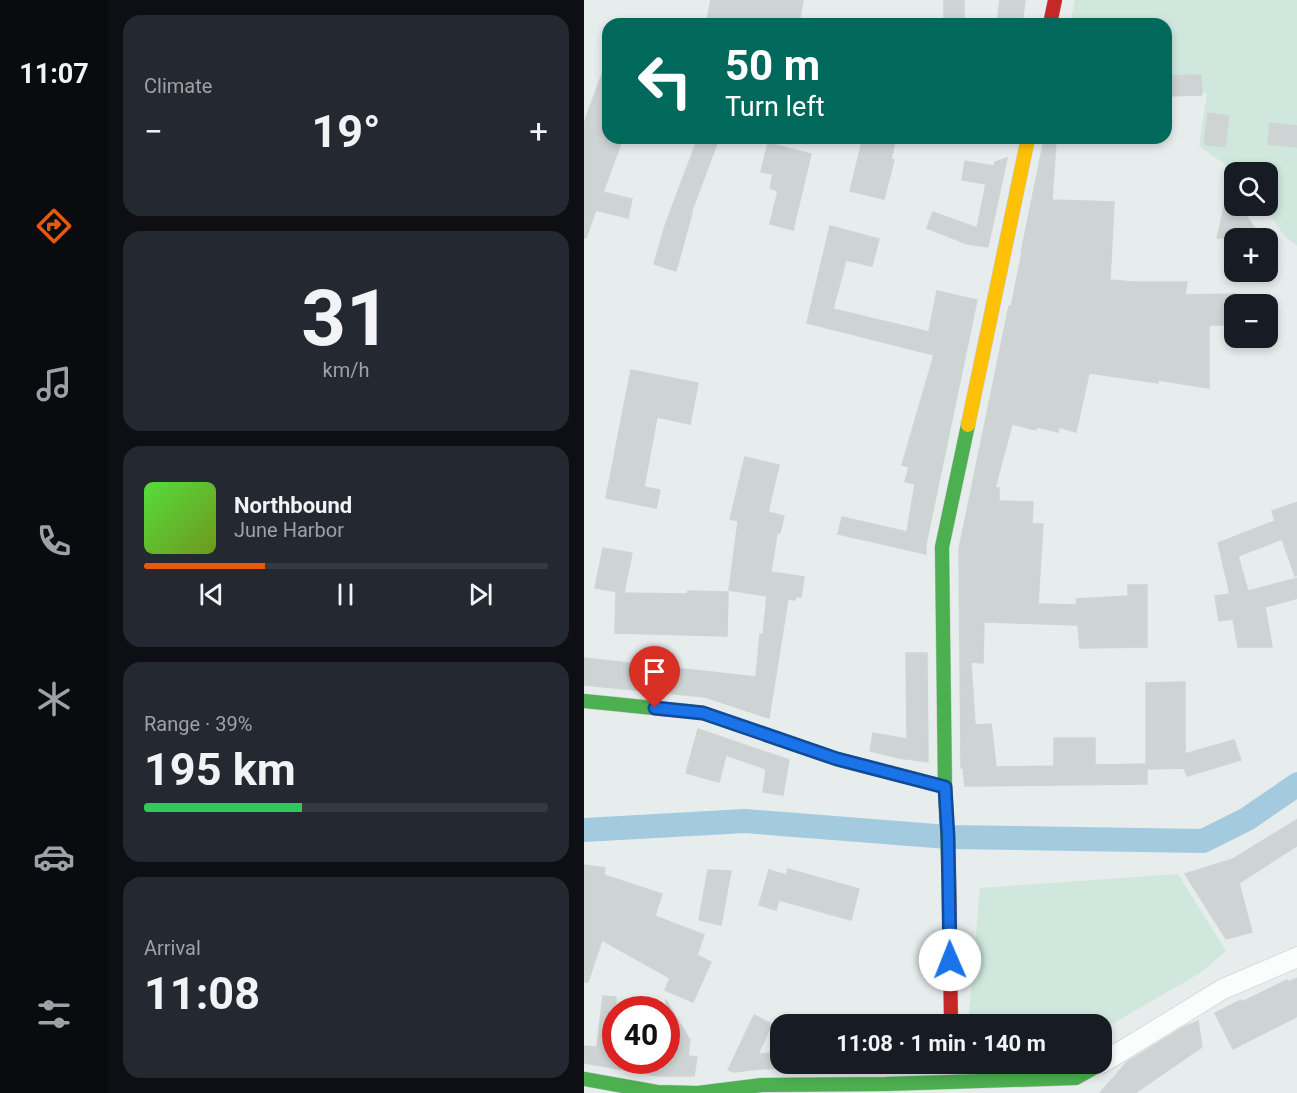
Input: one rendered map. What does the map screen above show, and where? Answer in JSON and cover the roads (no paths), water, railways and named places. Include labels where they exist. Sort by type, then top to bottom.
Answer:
[{"type":"street","points":[[1051,18],[1055,0]]},
{"type":"street","points":[[951,1014],[941,547],[1027,144]]},
{"type":"street","points":[[584,701],[703,713],[837,759],[945,787]]},
{"type":"street","points":[[1112,1056],[1223,989],[1298,957]]},
{"type":"street","points":[[584,1078],[657,1092],[698,1093],[762,1085],[1076,1078],[1083,1074]]},
{"type":"waterway","points":[[584,830],[745,821],[948,837],[1203,841],[1247,819],[1298,784]]}]
